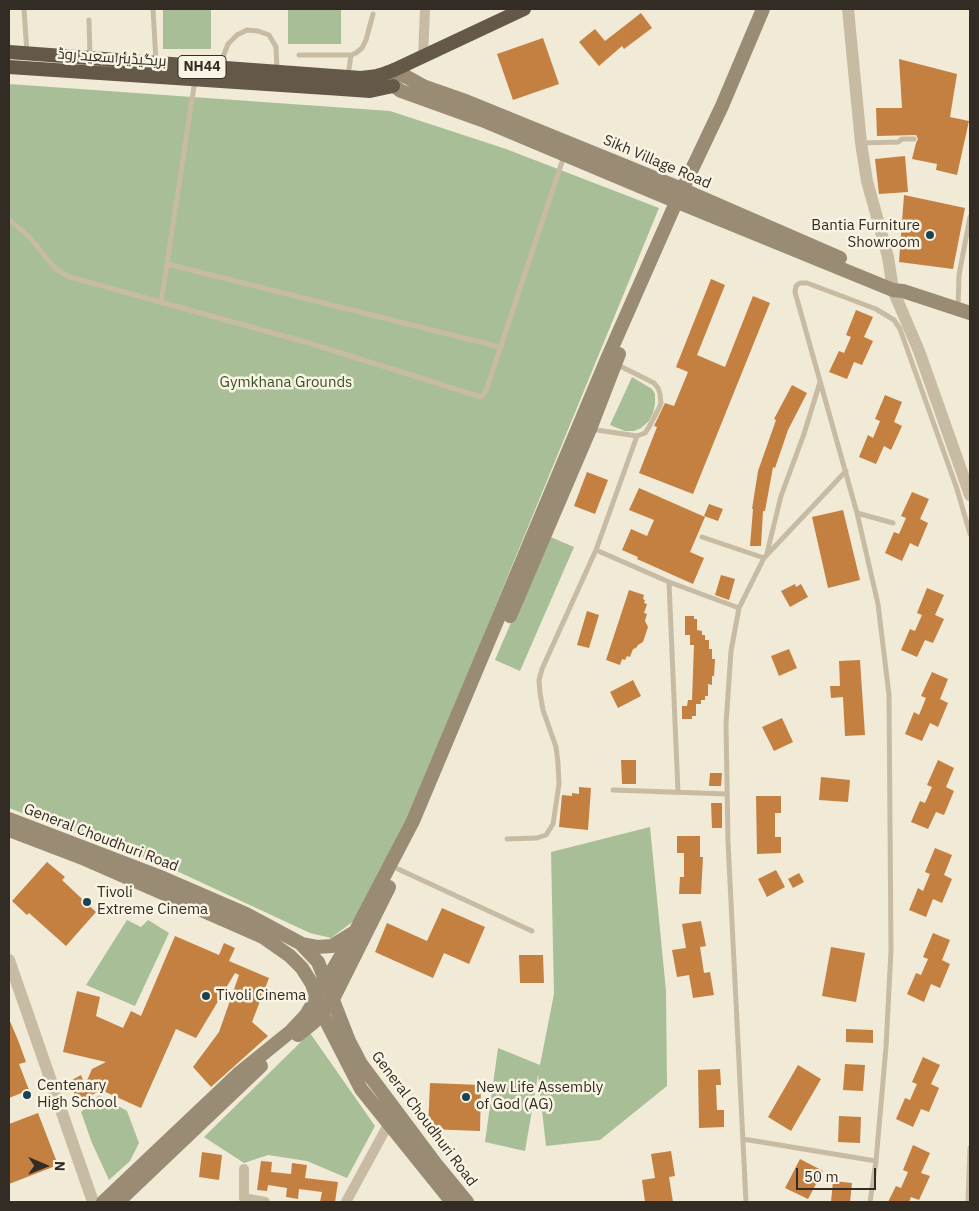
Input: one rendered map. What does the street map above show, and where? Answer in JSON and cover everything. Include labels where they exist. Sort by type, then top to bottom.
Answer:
[{"type":"highway","name":"NH44","points":[[9,52],[361,78],[394,70],[524,9]]},
{"type":"highway","name":"بریگیڈیئر سعید روڈ","points":[[9,67],[370,91],[393,86]]},
{"type":"main road","points":[[118,1202],[259,1068],[322,1013],[333,999],[355,932],[413,821],[611,361],[684,197],[763,9]]},
{"type":"main road","points":[[684,197],[712,150],[773,9]]},
{"type":"main road","name":"Sikh Village Road","points":[[394,70],[423,86],[472,104],[896,287],[964,311]]},
{"type":"main road","points":[[379,75],[393,86],[416,97],[487,122],[564,155],[684,197]]},
{"type":"main road","points":[[103,1202],[238,1074],[290,1032],[306,1015],[326,983],[346,961],[416,832],[590,429],[611,361]]},
{"type":"main road","name":"General Choudhuri Road","points":[[9,819],[158,876],[246,914],[300,944],[318,962],[324,973],[326,983],[349,1040],[361,1064],[435,1163],[467,1202]]},
{"type":"main road","name":"General Choudhuri Road","points":[[9,830],[125,876],[263,937],[290,956],[302,968],[312,984],[322,1013],[361,1088],[452,1202]]},
{"type":"main road","points":[[300,944],[317,948],[332,946],[355,932]]},
{"type":"main road","points":[[306,1028],[320,1027],[330,1029]]},
{"type":"street","points":[[423,57],[425,9]]},
{"type":"street","points":[[848,9],[861,143],[867,181],[896,287],[970,495]]},
{"type":"street","points":[[9,960],[93,1202]]},
{"type":"street","points":[[346,1202],[389,1124]]},
{"type":"street","points":[[244,1169],[244,1198],[265,1202]]},
{"type":"lane","points":[[24,9],[27,54]]},
{"type":"lane","points":[[153,9],[155,64]]},
{"type":"lane","points":[[299,55],[351,55],[362,48],[373,14]]},
{"type":"lane","points":[[90,20],[90,59]]},
{"type":"lane","points":[[221,69],[228,44],[237,35],[247,30],[269,35],[276,47],[278,72]]},
{"type":"lane","points":[[348,77],[351,55]]},
{"type":"lane","points":[[161,303],[195,79]]},
{"type":"lane","points":[[861,143],[898,142],[902,139],[914,139]]},
{"type":"lane","points":[[9,218],[31,239],[60,272],[70,277],[309,343],[480,397],[486,391],[564,155]]},
{"type":"lane","points":[[964,311],[959,275],[970,217]]},
{"type":"lane","points":[[167,264],[500,348]]},
{"type":"lane","points":[[870,1202],[876,1162],[886,1047],[891,950],[889,695],[878,604],[846,471],[795,292],[796,286],[800,283],[807,283],[876,309],[894,320],[900,329],[957,489],[970,534]]},
{"type":"lane","points":[[590,429],[637,436],[649,427],[661,403],[658,388],[654,383],[611,361]]},
{"type":"lane","points":[[746,1202],[728,842],[726,724],[731,651],[740,608],[766,556],[781,496],[804,434],[820,381]]},
{"type":"lane","points":[[507,839],[546,836],[553,824],[559,784],[558,763],[556,747],[543,710],[540,680],[542,669],[596,550],[637,436]]},
{"type":"lane","points":[[766,556],[846,471]]},
{"type":"lane","points":[[857,513],[893,523]]},
{"type":"lane","points":[[702,537],[766,556]]},
{"type":"lane","points":[[596,550],[669,582],[740,608]]},
{"type":"lane","points":[[669,582],[678,792]]},
{"type":"lane","points":[[613,790],[727,794]]},
{"type":"lane","points":[[398,868],[532,931]]},
{"type":"lane","points":[[743,1139],[876,1162]]},
{"type":"lane","points":[[968,1202],[970,1148]]},
{"type":"green space","points":[[163,9],[211,9],[211,49],[163,49]]},
{"type":"green space","points":[[288,9],[341,9],[341,44],[288,44]]},
{"type":"green space","name":"Gymkhana Grounds","points":[[9,84],[390,111],[506,149],[659,208],[408,819],[355,920],[331,938],[310,933],[168,867],[9,808]]},
{"type":"green space","points":[[632,377],[652,389],[655,394],[655,404],[649,421],[634,431],[625,431],[610,425]]},
{"type":"green space","points":[[548,536],[574,547],[520,671],[495,660]]},
{"type":"green space","points":[[650,827],[666,991],[667,1086],[600,1140],[546,1146],[538,1075],[525,1151],[485,1142],[498,1048],[540,1065],[554,994],[551,852]]},
{"type":"green space","points":[[127,920],[141,927],[148,920],[169,933],[135,1006],[86,985]]},
{"type":"green space","points":[[310,1033],[375,1126],[347,1178],[307,1161],[268,1155],[244,1163],[204,1137]]},
{"type":"green space","points":[[99,1095],[127,1111],[139,1143],[130,1161],[109,1180],[92,1143],[81,1112]]},
{"type":"building","points":[[641,13],[652,28],[624,49],[622,46],[599,66],[579,42],[595,29],[605,41]]},
{"type":"building","points":[[543,38],[559,84],[513,100],[497,54]]},
{"type":"building","points":[[899,59],[957,74],[950,117],[969,121],[957,175],[936,170],[937,164],[912,159],[918,139],[916,135],[877,136],[876,108],[902,108]]},
{"type":"building","points":[[905,156],[908,192],[879,194],[875,159]]},
{"type":"building","name":"Bantia Furniture Showroom","points":[[904,195],[965,208],[953,269],[899,262]]},
{"type":"building","points":[[711,279],[725,285],[697,355],[725,367],[753,296],[770,303],[693,494],[639,473],[657,427],[654,426],[665,403],[674,406],[688,372],[676,367]]},
{"type":"building","points":[[856,310],[873,317],[864,337],[873,341],[862,365],[854,362],[847,379],[829,372],[839,351],[844,353],[851,337],[846,335]]},
{"type":"building","points":[[792,385],[807,393],[788,430],[775,468],[773,467],[765,511],[763,511],[761,546],[750,546],[752,509],[758,471],[776,420],[774,419]]},
{"type":"building","points":[[885,395],[902,402],[894,422],[902,426],[891,450],[884,446],[876,464],[859,457],[868,435],[873,438],[880,421],[875,419]]},
{"type":"building","points":[[587,472],[608,480],[595,514],[574,506]]},
{"type":"building","points":[[639,488],[705,517],[690,552],[704,558],[693,584],[637,559],[638,557],[622,550],[631,529],[647,536],[654,520],[629,510]]},
{"type":"building","points":[[912,492],[929,499],[920,519],[928,523],[918,547],[910,543],[902,561],[885,553],[894,532],[899,534],[906,518],[901,516]]},
{"type":"building","points":[[709,504],[723,509],[718,521],[704,516]]},
{"type":"building","points":[[843,510],[860,580],[828,588],[812,517]]},
{"type":"building","points":[[721,575],[735,579],[729,600],[715,595]]},
{"type":"building","points":[[795,584],[796,587],[801,584],[808,597],[790,607],[781,591]]},
{"type":"building","points":[[927,588],[944,595],[935,615],[944,619],[933,643],[925,640],[917,657],[901,650],[910,629],[915,631],[922,615],[917,613]]},
{"type":"building","points":[[629,590],[644,595],[644,603],[647,604],[644,613],[647,614],[645,621],[648,627],[643,642],[633,649],[630,657],[627,656],[625,660],[622,659],[620,665],[606,660]]},
{"type":"building","points":[[587,611],[599,615],[589,648],[577,645]]},
{"type":"building","points":[[685,616],[694,616],[694,619],[697,619],[697,630],[702,631],[702,635],[705,635],[705,640],[709,640],[709,649],[712,649],[712,659],[715,659],[712,685],[708,684],[708,696],[705,696],[705,700],[701,700],[701,704],[696,704],[696,716],[692,716],[692,719],[682,719],[682,706],[687,706],[688,700],[692,700],[694,645],[690,645],[690,635],[685,635]]},
{"type":"building","points":[[789,649],[797,668],[779,676],[771,656]]},
{"type":"building","points":[[860,660],[865,735],[845,736],[843,697],[831,698],[830,686],[840,686],[839,661]]},
{"type":"building","points":[[932,672],[948,679],[940,699],[948,703],[938,727],[930,723],[922,741],[905,734],[914,712],[919,715],[926,698],[921,696]]},
{"type":"building","points":[[633,680],[641,696],[618,708],[610,692]]},
{"type":"building","points":[[782,718],[793,742],[774,751],[762,727]]},
{"type":"building","points":[[621,760],[636,760],[636,784],[622,784]]},
{"type":"building","points":[[938,760],[954,768],[946,787],[954,791],[944,815],[936,812],[928,829],[911,822],[920,801],[925,803],[932,787],[927,785]]},
{"type":"building","points":[[710,773],[722,773],[721,786],[709,786]]},
{"type":"building","points":[[821,777],[850,780],[848,802],[819,800]]},
{"type":"building","points":[[579,787],[591,788],[588,830],[559,827],[562,795],[572,796],[572,793],[579,794]]},
{"type":"building","points":[[756,796],[781,796],[781,813],[775,813],[775,837],[781,837],[781,853],[757,854]]},
{"type":"building","points":[[711,803],[722,803],[722,828],[712,828]]},
{"type":"building","points":[[677,836],[700,836],[700,857],[703,857],[701,894],[679,894],[680,877],[684,877],[684,853],[677,853]]},
{"type":"building","points":[[935,848],[952,855],[944,875],[952,879],[942,903],[933,899],[926,917],[909,910],[918,888],[923,891],[930,874],[925,872]]},
{"type":"building","points":[[47,862],[65,877],[62,880],[96,912],[66,946],[29,913],[27,915],[12,901]]},
{"type":"building","points":[[776,870],[785,887],[767,897],[758,879]]},
{"type":"building","points":[[799,873],[804,882],[793,888],[788,879]]},
{"type":"building","points":[[442,908],[485,927],[469,964],[444,953],[433,978],[375,952],[387,923],[427,941]]},
{"type":"building","points":[[701,921],[706,946],[700,947],[704,973],[710,972],[714,995],[693,998],[689,975],[677,977],[672,950],[686,948],[682,924]]},
{"type":"building","points":[[933,933],[950,940],[942,960],[950,964],[940,988],[931,984],[924,1002],[907,994],[916,973],[921,975],[928,959],[923,957]]},
{"type":"building","points":[[175,936],[219,955],[224,943],[235,948],[229,961],[269,978],[252,1022],[268,1036],[211,1087],[193,1067],[219,1032],[239,975],[235,973],[196,1038],[176,1029],[141,1108],[101,1090],[79,1102],[68,1082],[81,1075],[85,1085],[92,1069],[106,1062],[63,1052],[77,991],[100,997],[96,1016],[123,1028],[131,1011],[141,1016]]},
{"type":"building","points":[[831,947],[865,953],[856,1002],[822,996]]},
{"type":"building","points":[[519,955],[543,955],[544,983],[520,983]]},
{"type":"building","points":[[9,1019],[26,1062],[19,1064],[29,1090],[9,1098]]},
{"type":"building","points":[[846,1029],[873,1030],[873,1043],[846,1042]]},
{"type":"building","points":[[923,1057],[940,1065],[931,1084],[939,1088],[929,1112],[921,1109],[913,1127],[896,1119],[905,1098],[910,1100],[917,1084],[912,1082]]},
{"type":"building","points":[[845,1064],[865,1065],[863,1091],[843,1090]]},
{"type":"building","points":[[798,1065],[821,1079],[791,1131],[768,1117]]},
{"type":"building","points":[[720,1069],[721,1085],[716,1085],[717,1110],[724,1110],[724,1127],[699,1128],[698,1070]]},
{"type":"building","points":[[430,1083],[481,1085],[480,1131],[428,1129]]},
{"type":"building","points":[[38,1113],[58,1165],[9,1184],[9,1124]]},
{"type":"building","points":[[839,1116],[861,1117],[860,1143],[838,1142]]},
{"type":"building","points":[[913,1145],[930,1153],[921,1173],[930,1176],[919,1200],[911,1197],[909,1202],[888,1202],[896,1186],[901,1188],[908,1172],[903,1170]]},
{"type":"building","points":[[671,1151],[675,1176],[669,1177],[673,1202],[645,1202],[642,1180],[655,1178],[651,1154]]},
{"type":"building","points":[[202,1152],[222,1155],[219,1180],[199,1177]]},
{"type":"building","points":[[800,1159],[823,1171],[808,1199],[785,1188]]},
{"type":"building","points":[[261,1161],[272,1162],[271,1172],[291,1174],[292,1163],[307,1165],[305,1178],[338,1182],[335,1202],[320,1202],[322,1192],[299,1189],[298,1199],[286,1197],[287,1188],[268,1185],[267,1191],[257,1190]]},
{"type":"building","points":[[833,1181],[852,1183],[850,1202],[831,1202]]},
{"type":"place","name":"Bantia Furniture Showroom","points":[[930,235]]},
{"type":"place","name":"Tivoli Extreme Cinema","points":[[87,902]]},
{"type":"place","name":"Tivoli Cinema","points":[[206,996]]},
{"type":"place","name":"Centenary High School","points":[[27,1095]]},
{"type":"place","name":"New Life Assembly of God (AG)","points":[[466,1097]]}]
